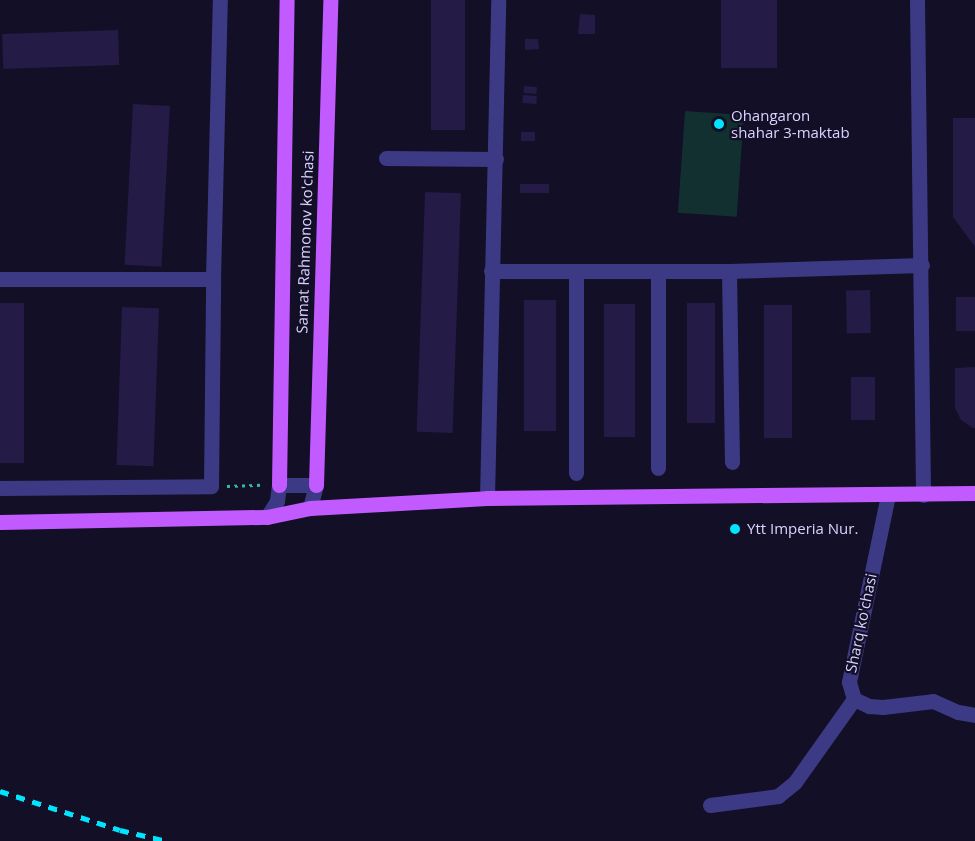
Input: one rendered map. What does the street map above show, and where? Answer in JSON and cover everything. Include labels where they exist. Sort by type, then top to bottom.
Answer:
[{"type":"main road","name":"Samat Rahmonov ko'chasi","points":[[279,485],[287,0]]},
{"type":"main road","name":"Samat Rahmonov ko'chasi","points":[[316,485],[330,0]]},
{"type":"main road","points":[[0,522],[267,517],[310,508],[487,498],[975,493]]},
{"type":"street","points":[[0,488],[211,486],[213,279],[220,0]]},
{"type":"street","points":[[487,498],[498,0]]},
{"type":"street","points":[[917,0],[923,495]]},
{"type":"street","points":[[386,158],[496,159]]},
{"type":"street","points":[[491,270],[729,271],[922,265]]},
{"type":"street","points":[[658,271],[658,468]]},
{"type":"street","points":[[729,271],[732,462]]},
{"type":"street","points":[[576,272],[576,473]]},
{"type":"street","points":[[0,279],[213,279]]},
{"type":"street","points":[[267,517],[277,501],[279,485],[316,485],[310,508]]},
{"type":"street","name":"Sharq ko'chasi","points":[[854,699],[849,682],[888,495]]},
{"type":"street","points":[[710,805],[778,796],[795,782],[854,699],[869,706],[883,707],[933,700],[958,712],[975,715]]},
{"type":"path","points":[[211,486],[279,485]]},
{"type":"green space","points":[[685,111],[744,115],[737,217],[678,213]]},
{"type":"building","points":[[431,0],[465,0],[465,130],[431,130]]},
{"type":"building","points":[[721,0],[777,0],[777,68],[721,68]]},
{"type":"building","points":[[580,14],[595,15],[595,34],[578,34]]},
{"type":"building","points":[[118,30],[119,65],[3,69],[2,34]]},
{"type":"building","points":[[525,39],[538,39],[539,49],[525,50]]},
{"type":"building","points":[[524,86],[537,87],[536,94],[524,93]]},
{"type":"building","points":[[523,95],[537,96],[536,104],[522,103]]},
{"type":"building","points":[[133,104],[170,106],[162,267],[125,265]]},
{"type":"building","points":[[953,118],[975,118],[975,247],[953,217]]},
{"type":"building","points":[[521,132],[535,132],[535,141],[521,141]]},
{"type":"building","points":[[520,184],[549,184],[549,193],[520,193]]},
{"type":"building","points":[[425,192],[461,193],[453,433],[417,432]]},
{"type":"building","points":[[846,290],[870,290],[871,333],[847,333]]},
{"type":"building","points":[[956,297],[975,297],[975,331],[956,331]]},
{"type":"building","points":[[524,300],[556,300],[556,431],[524,431]]},
{"type":"building","points":[[0,303],[24,303],[24,463],[0,463]]},
{"type":"building","points":[[687,303],[715,303],[715,423],[687,423]]},
{"type":"building","points":[[604,304],[635,304],[635,437],[604,437]]},
{"type":"building","points":[[764,305],[792,305],[792,438],[764,438]]},
{"type":"building","points":[[122,307],[159,308],[153,466],[116,465]]},
{"type":"building","points":[[975,367],[975,428],[973,428],[961,420],[955,408],[955,368]]},
{"type":"building","points":[[851,377],[875,377],[875,420],[851,420]]},
{"type":"railway","points":[[0,791],[120,830],[167,841]]},
{"type":"place","name":"Ohangaron shahar 3-maktab","points":[[719,124]]},
{"type":"place","name":"Ytt Imperia Nur.","points":[[735,529]]}]
